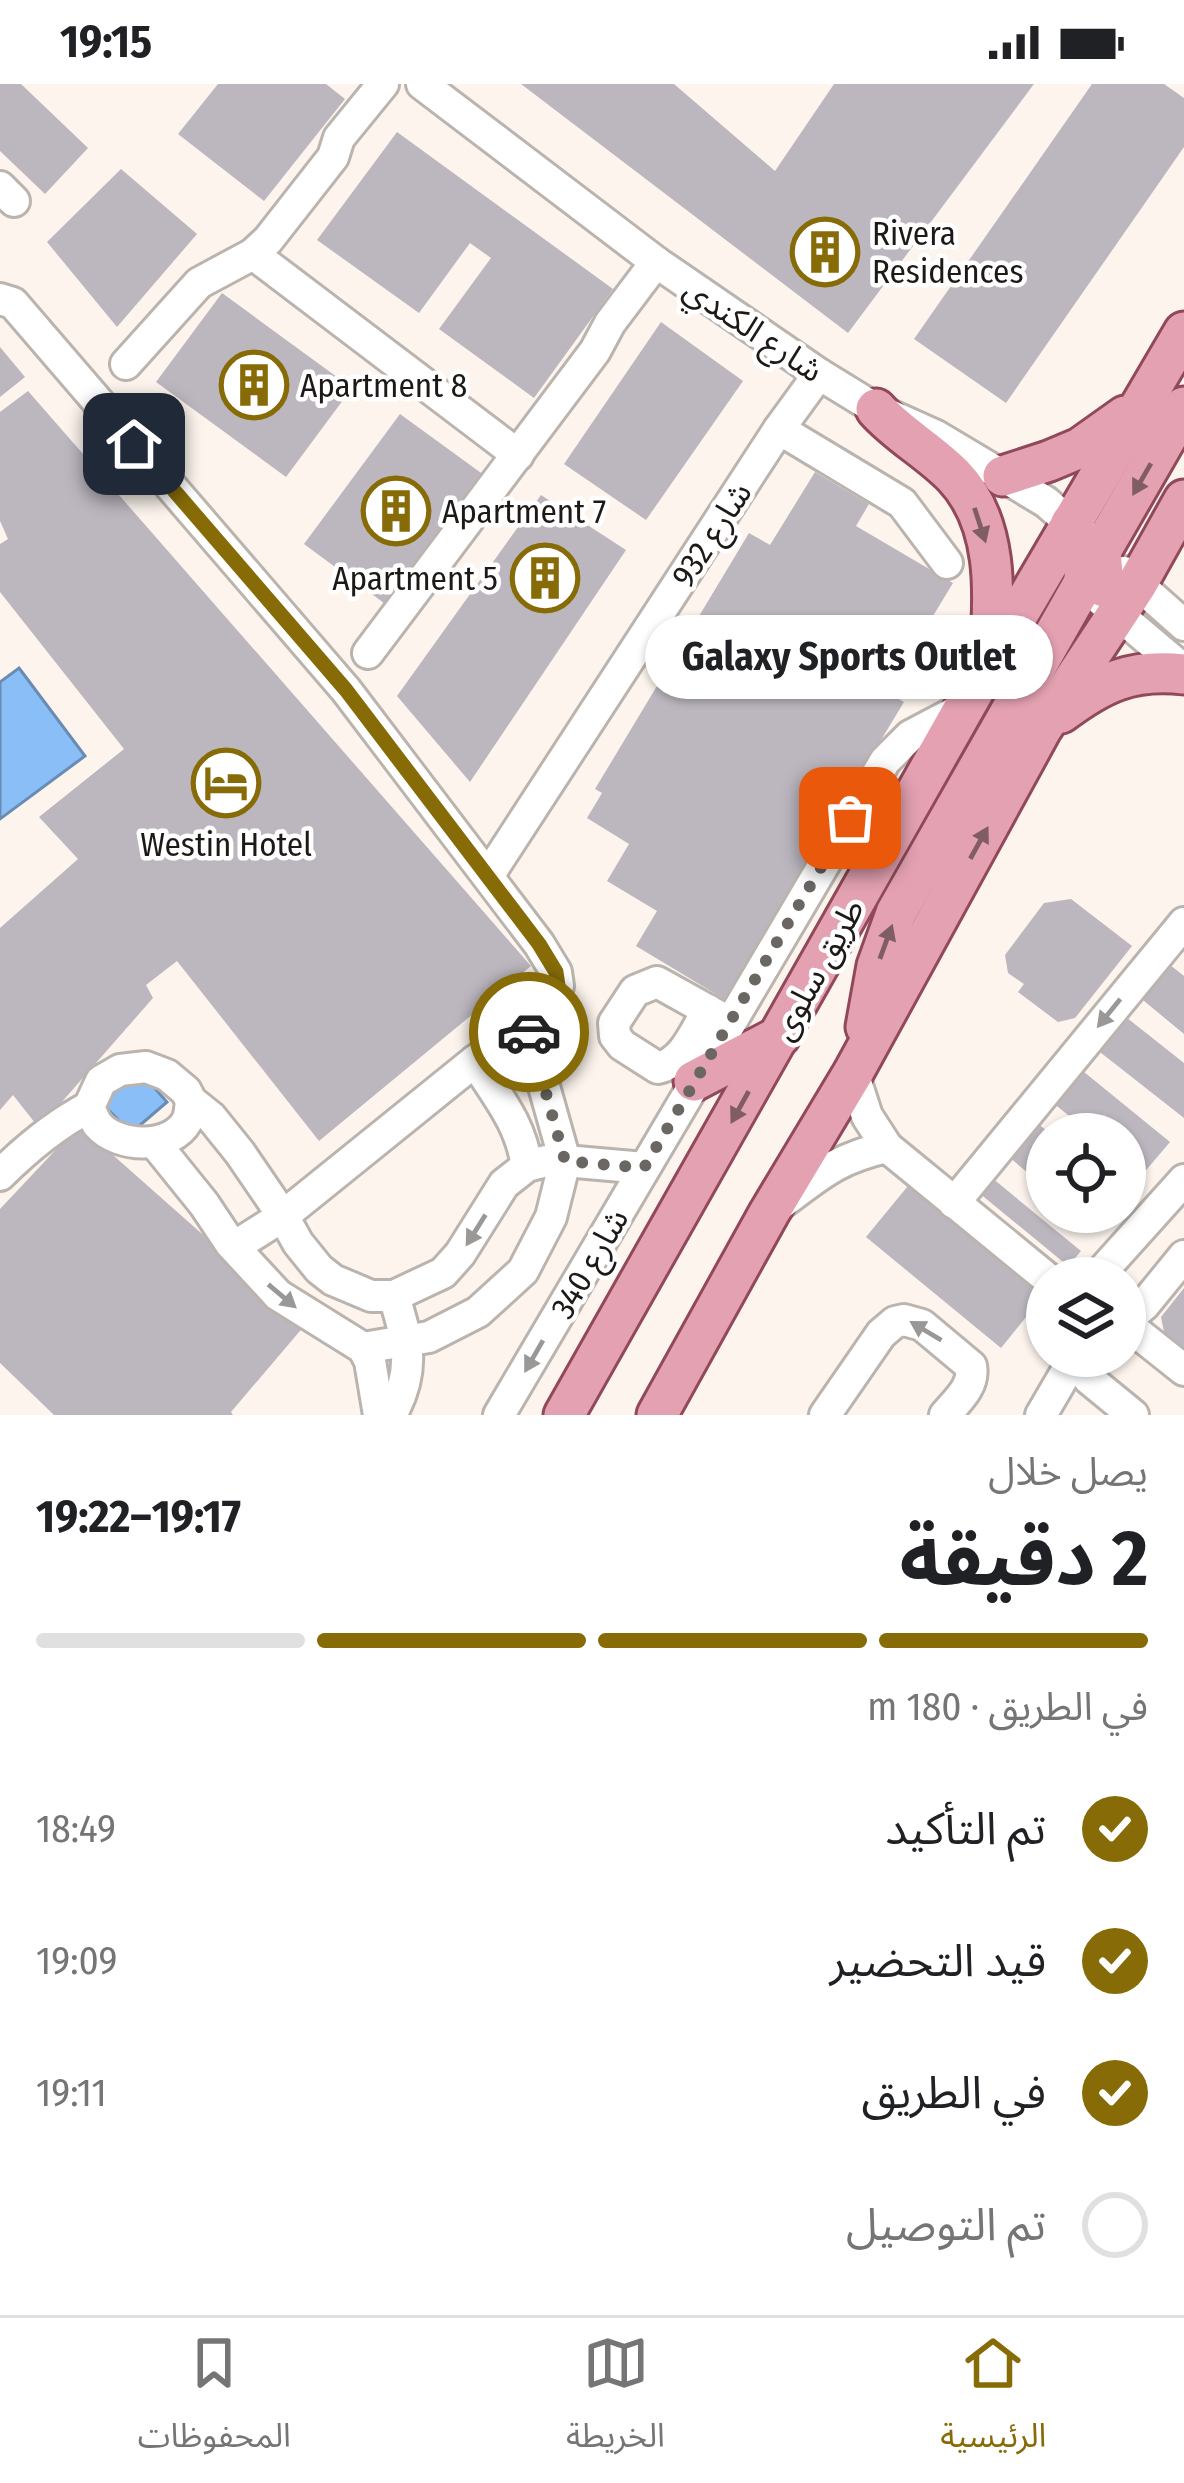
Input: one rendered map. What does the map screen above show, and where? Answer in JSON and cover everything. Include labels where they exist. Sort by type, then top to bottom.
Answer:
[{"type":"main road","name":"طريق سلوى","points":[[564,1415],[988,664],[1184,332]]},
{"type":"main road","points":[[1003,476],[1080,448],[1139,405]]},
{"type":"main road","points":[[858,1065],[874,980],[896,913],[1184,406]]},
{"type":"main road","points":[[876,410],[953,475],[972,500],[985,537],[994,596],[988,664]]},
{"type":"main road","points":[[656,1415],[858,1065],[1042,728],[1127,599],[1184,500]]},
{"type":"main road","points":[[1061,539],[1083,552],[1085,574],[1092,568]]},
{"type":"main road","points":[[1092,568],[1127,599]]},
{"type":"main road","points":[[1042,728],[1086,694],[1119,678],[1184,672]]},
{"type":"main road","points":[[694,1081],[780,1036]]},
{"type":"street","points":[[126,364],[199,283],[254,254],[284,223],[382,84]]},
{"type":"street","points":[[333,158],[350,149],[405,84]]},
{"type":"street","name":"شارع الكندي","points":[[422,84],[664,268],[819,374],[1046,502],[1061,539]]},
{"type":"street","points":[[254,254],[518,455]]},
{"type":"street","points":[[368,653],[596,351],[637,320],[664,268]]},
{"type":"street","points":[[0,299],[13,304],[346,690],[556,972],[558,986],[527,1026],[475,1061],[283,1216],[234,1247]]},
{"type":"street","name":"شارع 932","points":[[488,876],[819,374]]},
{"type":"street","points":[[779,429],[902,503],[947,563]]},
{"type":"street","points":[[1127,599],[1184,625]]},
{"type":"street","points":[[1127,599],[1184,672]]},
{"type":"street","name":"شارع 340","points":[[499,1415],[694,1081],[718,1016],[885,761],[910,736],[965,707]]},
{"type":"street","points":[[955,1203],[1184,922]]},
{"type":"street","points":[[363,1348],[429,1337],[478,1312],[523,1271],[551,1217],[565,1161],[527,1026]]},
{"type":"street","points":[[475,1061],[523,1140],[527,1166]]},
{"type":"street","points":[[858,1065],[867,1117],[887,1147],[1026,1261]]},
{"type":"street","points":[[0,1175],[66,1119],[89,1107],[100,1082],[120,1070],[146,1067],[178,1082],[211,1118],[319,1269],[371,1296],[394,1296],[443,1273],[503,1184],[527,1166],[565,1161],[644,1168]]},
{"type":"street","points":[[89,1107],[99,1126],[116,1137],[154,1142],[186,1123],[191,1101]]},
{"type":"street","points":[[154,1142],[234,1247],[278,1295],[363,1348],[370,1361],[379,1415]]},
{"type":"street","points":[[769,1214],[833,1165],[887,1147]]},
{"type":"street","points":[[1115,1257],[1184,1180]]},
{"type":"street","points":[[1146,1303],[1184,1256]]},
{"type":"street","points":[[391,1415],[407,1380],[407,1341],[394,1296]]},
{"type":"street","points":[[825,1415],[887,1327],[904,1320],[922,1325],[971,1366],[969,1385],[945,1415]]},
{"type":"street","points":[[1146,1339],[1184,1370]]},
{"type":"street","points":[[1041,1415],[1061,1377]]},
{"type":"street","points":[[1091,1377],[1133,1415]]},
{"type":"water","points":[[19,668],[85,756],[0,819],[0,682]]},
{"type":"water","points":[[128,1078],[151,1084],[167,1102],[131,1133],[97,1098]]},
{"type":"building","points":[[0,84],[21,84],[88,148],[45,194],[0,151]]},
{"type":"building","points":[[218,84],[326,84],[345,99],[264,201],[178,134]]},
{"type":"building","name":"Rivera Residences","points":[[521,84],[674,84],[775,171],[834,84],[1034,84],[848,333]]},
{"type":"building","points":[[1092,84],[1164,84],[1184,98],[1184,147],[1006,403],[914,339]]},
{"type":"building","points":[[397,132],[613,289],[534,398],[439,329],[491,258],[470,243],[419,313],[317,240]]},
{"type":"building","points":[[121,169],[197,234],[117,327],[47,242]]},
{"type":"building","name":"Apartment 8","points":[[222,293],[352,388],[286,477],[156,382]]},
{"type":"building","points":[[661,322],[743,381],[646,520],[564,464]]},
{"type":"building","points":[[0,347],[25,377],[0,397]]},
{"type":"building","name":"Westin Hotel","points":[[28,391],[531,966],[319,1141],[177,961],[146,985],[153,998],[39,1128],[13,1095],[0,1110],[0,928],[78,859],[39,817],[124,749],[0,592],[0,544],[8,539],[0,521],[0,412]]},
{"type":"building","name":"Apartment 7","points":[[400,414],[488,478],[392,609],[304,544]]},
{"type":"building","points":[[815,472],[869,504],[856,526],[953,583],[887,692],[904,702],[724,999],[636,946],[657,911],[607,881],[629,844],[587,818],[602,793],[595,789],[749,533],[770,545]]},
{"type":"building","points":[[541,495],[626,550],[470,782],[397,696]]},
{"type":"building","points":[[1071,899],[1132,946],[1075,1018],[1058,1022],[1018,992],[1024,984],[1008,973],[1005,955],[1044,903]]},
{"type":"building","points":[[1160,957],[1184,976],[1184,1034],[1132,991]]},
{"type":"building","points":[[1117,1010],[1184,1063],[1184,1118],[1091,1045]]},
{"type":"building","points":[[1073,1063],[1134,1113],[1065,1113],[1046,1097]]},
{"type":"building","points":[[1146,1122],[1170,1142],[1146,1170]]},
{"type":"building","points":[[1026,1124],[1026,1171],[1003,1152]]},
{"type":"building","points":[[79,1125],[305,1325],[233,1415],[54,1415],[0,1363],[0,1209]]},
{"type":"building","points":[[986,1173],[1026,1206],[1026,1232],[973,1188]]},
{"type":"building","points":[[912,1181],[1026,1274],[1026,1317],[1001,1348],[866,1237]]},
{"type":"building","points":[[1028,1233],[1059,1233],[1081,1251],[1076,1257],[1057,1257]]},
{"type":"building","points":[[1184,1288],[1184,1357],[1166,1342],[1161,1317]]},
{"type":"way so far","points":[[529,1032],[565,1161],[644,1168],[850,818]]},
{"type":"place","name":"Rivera Residences","points":[[825,252]]},
{"type":"place","name":"Apartment 8","points":[[254,385]]},
{"type":"place","name":"Apartment 7","points":[[396,511]]},
{"type":"place","name":"Apartment 5","points":[[545,578]]},
{"type":"place","name":"Westin Hotel","points":[[226,783]]},
{"type":"place","name":"Galaxy Sports Outlet","points":[[850,818]]},
{"type":"route","points":[[134,444],[346,690],[539,944],[556,972],[558,986],[527,1026],[529,1032]]}]
